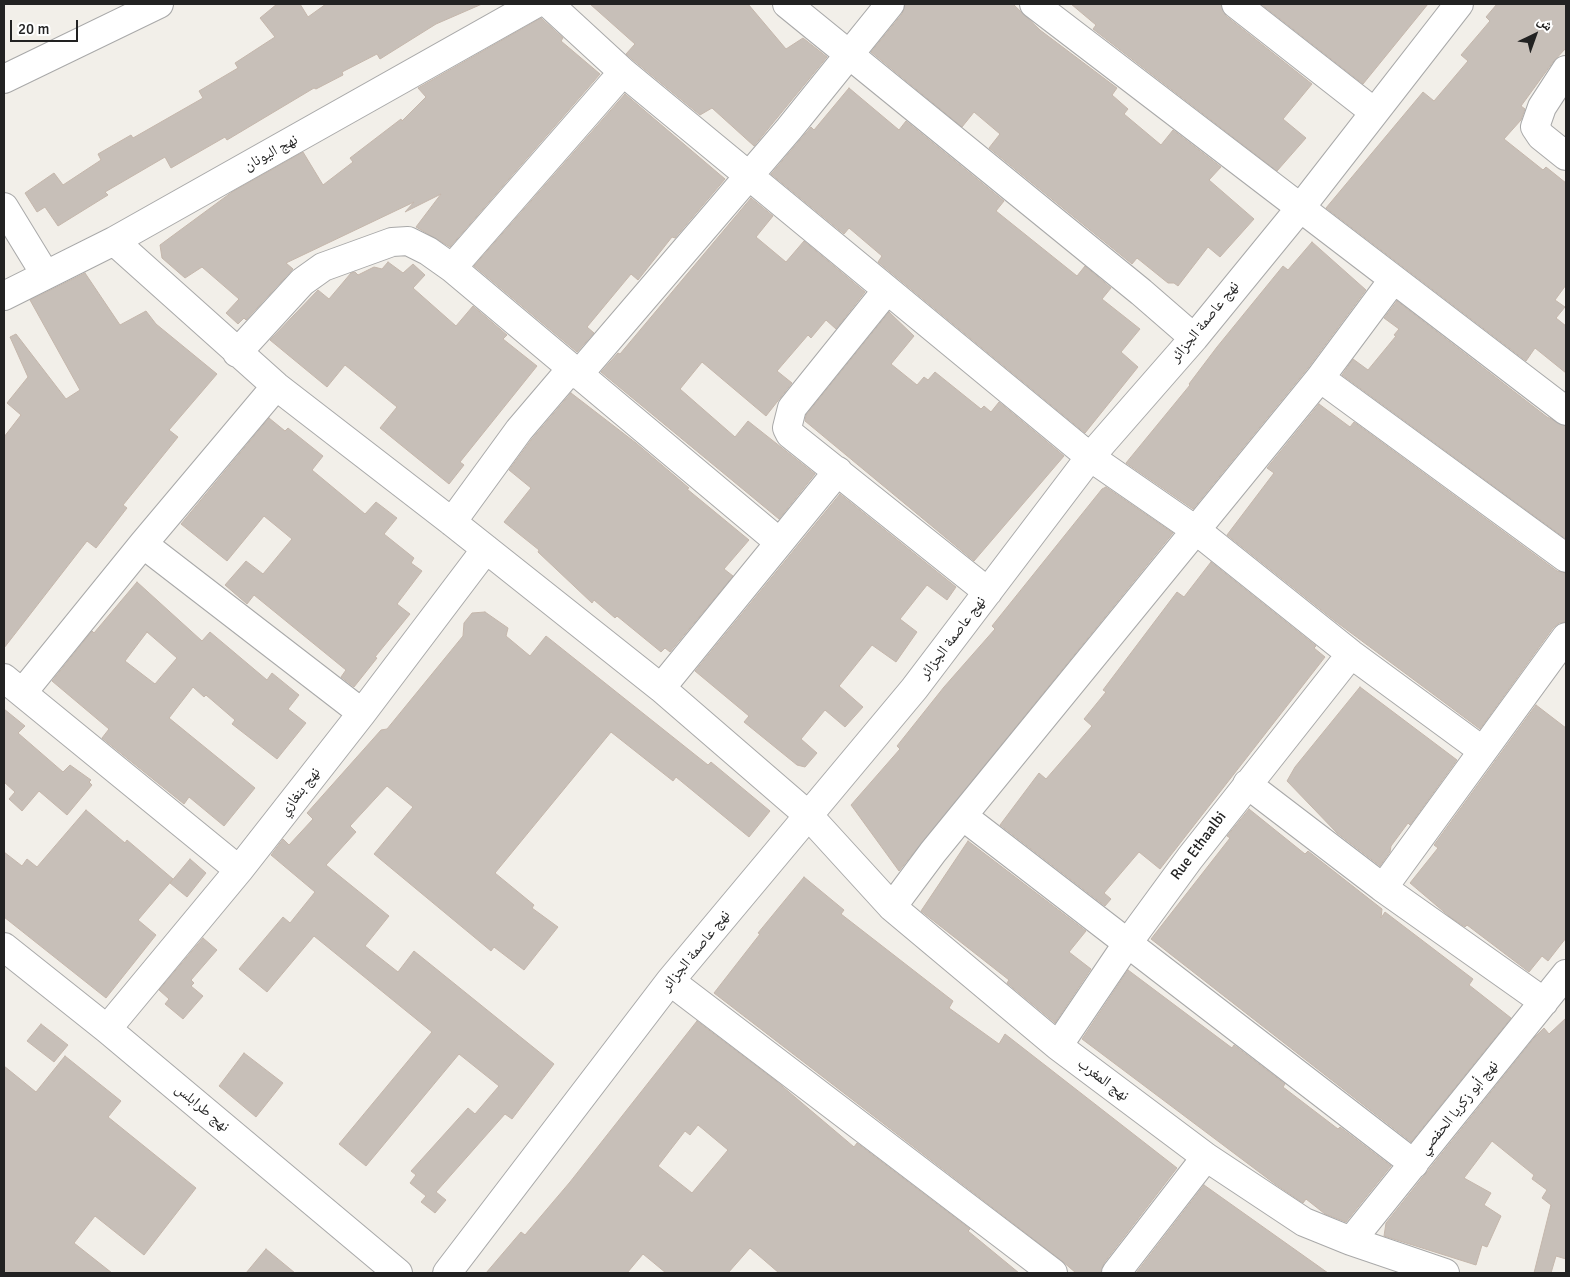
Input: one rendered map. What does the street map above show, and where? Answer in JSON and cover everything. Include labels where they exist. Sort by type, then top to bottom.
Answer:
[{"type":"street","points":[[4,79],[159,4]]},
{"type":"street","name":"نهج اليونان","points":[[4,296],[114,241],[535,4]]},
{"type":"street","points":[[549,4],[623,72],[1090,457],[1197,531],[1351,654],[1483,751]]},
{"type":"street","points":[[788,4],[1194,338]]},
{"type":"street","points":[[452,522],[519,430],[574,372],[789,129],[890,4]]},
{"type":"street","points":[[1236,4],[1374,112]]},
{"type":"street","name":"نهج عاصمة الجزائر","points":[[447,1273],[670,982],[914,689],[1090,457],[1194,338],[1301,206],[1454,5]]},
{"type":"street","points":[[1045,7],[1393,280],[1566,411]]},
{"type":"street","points":[[1566,70],[1536,119],[1535,128],[1541,136],[1566,156]]},
{"type":"street","points":[[452,268],[623,72]]},
{"type":"street","points":[[4,207],[45,274]]},
{"type":"street","name":"نهج المغرب","points":[[114,241],[236,353],[276,386],[452,522],[661,688],[808,815],[892,907],[1058,1046],[1206,1157],[1304,1222],[1351,1241],[1445,1273]]},
{"type":"street","points":[[236,353],[302,282],[323,267],[392,242],[408,241],[428,251],[452,268],[778,542]]},
{"type":"street","points":[[892,907],[933,852],[1320,378],[1393,280]]},
{"type":"street","points":[[887,290],[792,408],[787,428],[790,434],[988,592]]},
{"type":"street","points":[[1320,378],[1566,558]]},
{"type":"street","points":[[239,870],[13,685],[143,544],[276,386]]},
{"type":"street","points":[[661,688],[778,542],[838,472]]},
{"type":"street","points":[[143,544],[362,713]]},
{"type":"street","name":"نهج بنغازي","points":[[107,1028],[239,870],[362,713],[486,549]]},
{"type":"street","points":[[1383,888],[1566,636]]},
{"type":"street","name":"Rue Ethaalbi","points":[[1058,1046],[1127,944],[1247,784],[1351,654]]},
{"type":"street","points":[[1247,784],[1383,888],[1544,1002]]},
{"type":"street","points":[[964,816],[1127,944],[1247,1033],[1414,1164]]},
{"type":"street","name":"نهج طرابلس","points":[[4,947],[107,1028],[398,1273]]},
{"type":"street","name":"نهج أبو زكريا الحفصي","points":[[1351,1241],[1566,974]]},
{"type":"street","points":[[670,982],[1053,1273]]},
{"type":"street","points":[[1116,1273],[1206,1157]]},
{"type":"building","points":[[277,4],[300,4],[308,17],[326,4],[482,4],[436,24],[380,59],[377,54],[342,72],[343,75],[316,89],[314,88],[227,140],[225,137],[171,168],[165,157],[105,192],[108,195],[58,226],[45,207],[37,212],[25,193],[54,173],[63,185],[101,160],[98,154],[131,135],[133,138],[203,98],[199,91],[238,68],[235,63],[275,37],[260,18]]},
{"type":"building","points":[[590,4],[748,4],[786,49],[803,38],[827,57],[754,146],[712,108],[700,115],[626,54],[635,44]]},
{"type":"building","points":[[905,4],[1013,4],[1040,30],[1117,88],[1112,95],[1128,109],[1124,114],[1161,145],[1173,130],[1221,167],[1209,180],[1254,219],[1220,257],[1208,247],[1178,286],[1174,283],[1168,283],[1137,258],[1132,264],[989,148],[1000,134],[974,112],[962,127],[871,52],[902,14]]},
{"type":"building","points":[[1071,4],[1221,4],[1226,16],[1312,84],[1283,119],[1306,138],[1277,171],[1093,29],[1096,25]]},
{"type":"building","points":[[1261,4],[1428,4],[1363,84]]},
{"type":"building","points":[[1497,4],[1566,4],[1566,48],[1553,62],[1521,106],[1525,109],[1521,120],[1504,139],[1543,170],[1546,167],[1566,183],[1566,285],[1555,300],[1565,307],[1556,318],[1566,326],[1566,373],[1535,348],[1526,361],[1326,208],[1423,92],[1434,101],[1468,61],[1461,55],[1490,21],[1486,17]]},
{"type":"building","points":[[541,18],[563,38],[561,41],[600,74],[450,247],[416,227],[441,194],[405,212],[414,202],[286,263],[293,269],[246,320],[244,318],[238,324],[226,313],[239,299],[202,267],[185,278],[162,258],[160,245],[232,192],[303,152],[323,185],[353,162],[350,158],[401,119],[402,121],[426,97],[418,88]]},
{"type":"building","points":[[849,88],[899,130],[906,121],[1004,201],[996,211],[1077,276],[1085,266],[1111,288],[1102,299],[1140,329],[1121,352],[1138,367],[1085,433],[878,262],[882,256],[849,228],[844,234],[771,174],[811,127],[814,130]]},
{"type":"building","points":[[625,94],[725,179],[675,238],[672,237],[638,280],[631,274],[587,327],[594,333],[577,352],[474,266]]},
{"type":"building","points":[[751,198],[773,216],[756,237],[786,262],[804,241],[865,292],[836,329],[826,320],[811,338],[808,335],[777,371],[792,383],[766,416],[702,362],[680,389],[735,437],[748,421],[815,474],[779,519],[601,372],[618,353],[620,354]]},
{"type":"building","points":[[1312,242],[1366,290],[1308,368],[1193,509],[1126,463],[1283,266],[1288,270]]},
{"type":"building","points":[[388,262],[403,273],[413,264],[425,275],[413,288],[456,326],[473,306],[507,335],[503,339],[537,366],[460,462],[464,465],[449,484],[380,428],[397,407],[345,365],[327,387],[270,340],[318,290],[329,299],[351,273],[355,272],[358,275],[374,267],[382,269]]},
{"type":"building","points":[[85,273],[120,325],[146,311],[156,324],[217,374],[169,430],[178,437],[123,505],[127,508],[96,548],[87,541],[4,648],[4,437],[21,415],[7,403],[28,377],[10,337],[16,334],[66,399],[80,390],[30,300]]},
{"type":"building","points":[[1397,301],[1547,417],[1566,426],[1566,539],[1342,375],[1353,359],[1368,370],[1396,336],[1394,335],[1399,329],[1384,318]]},
{"type":"building","points":[[889,312],[914,336],[891,364],[917,385],[924,377],[928,380],[935,372],[981,409],[984,406],[991,412],[999,402],[1064,456],[974,561],[805,421],[806,415]]},
{"type":"building","points":[[571,393],[636,443],[689,488],[687,489],[749,540],[724,569],[733,576],[670,652],[665,648],[661,652],[617,616],[615,618],[594,600],[592,603],[538,552],[539,550],[504,522],[531,488],[509,470],[531,440]]},
{"type":"building","points":[[1319,404],[1350,427],[1354,422],[1557,571],[1566,573],[1566,622],[1559,623],[1553,628],[1480,729],[1335,621],[1227,535],[1274,473],[1267,468]]},
{"type":"building","points":[[269,418],[285,431],[288,428],[323,456],[312,470],[365,514],[376,502],[397,518],[384,534],[414,558],[411,563],[422,571],[397,604],[410,614],[375,657],[377,658],[354,687],[341,677],[346,670],[254,595],[247,604],[225,585],[246,561],[263,574],[292,539],[264,516],[227,561],[181,524]]},
{"type":"building","points":[[1106,487],[1173,533],[899,871],[851,805],[900,749],[897,746],[944,687],[995,629],[992,626],[1102,489]]},
{"type":"building","points":[[840,494],[956,587],[947,600],[927,585],[900,619],[917,632],[896,662],[872,645],[839,686],[863,707],[845,727],[825,710],[801,739],[817,753],[805,767],[797,765],[744,722],[749,716],[695,671]]},
{"type":"building","points":[[1211,562],[1316,646],[1314,648],[1325,657],[1160,869],[1139,852],[1104,893],[1111,899],[1105,906],[1000,825],[1039,773],[1046,779],[1092,726],[1084,719],[1106,692],[1103,690],[1177,592],[1184,597]]},
{"type":"building","points":[[137,582],[202,641],[210,632],[267,680],[272,673],[299,695],[288,709],[306,723],[277,759],[232,724],[235,720],[206,695],[204,697],[193,687],[169,718],[255,788],[224,826],[189,797],[184,804],[102,738],[109,729],[52,681],[92,631],[94,633]],"holes":[[[147,632],[177,658],[155,684],[125,661]]]},
{"type":"building","points":[[485,612],[508,628],[506,636],[530,656],[546,636],[708,765],[711,762],[770,811],[749,837],[676,777],[673,781],[611,732],[495,873],[534,905],[532,908],[558,927],[524,970],[494,947],[491,951],[374,854],[413,807],[387,786],[350,826],[356,832],[326,865],[389,916],[365,946],[398,972],[414,951],[554,1064],[512,1119],[505,1114],[436,1192],[446,1200],[435,1213],[421,1202],[426,1196],[410,1183],[416,1175],[411,1171],[468,1108],[475,1114],[499,1086],[459,1054],[366,1166],[339,1144],[432,1032],[314,936],[267,992],[239,969],[283,917],[290,923],[315,892],[271,855],[283,839],[289,845],[313,819],[307,813],[381,730],[387,729],[463,636],[464,623],[472,613]]},
{"type":"building","points":[[1360,687],[1457,760],[1410,825],[1408,823],[1391,846],[1390,852],[1380,866],[1337,833],[1287,781],[1295,767]]},
{"type":"building","points":[[1536,705],[1566,728],[1566,938],[1548,961],[1542,956],[1529,972],[1467,925],[1465,927],[1450,917],[1410,883],[1438,848],[1434,845]]},
{"type":"building","points":[[4,709],[25,726],[18,733],[63,772],[70,765],[91,780],[89,782],[92,785],[67,815],[39,791],[22,811],[9,799],[15,792],[4,782]]},
{"type":"building","points":[[1249,809],[1305,854],[1308,851],[1382,909],[1381,918],[1385,912],[1473,979],[1469,985],[1511,1018],[1411,1142],[1151,939],[1230,838],[1227,836]]},
{"type":"building","points":[[86,810],[125,843],[127,840],[173,879],[138,920],[156,935],[106,998],[4,917],[4,852],[22,866],[27,859],[37,867]]},
{"type":"building","points":[[968,841],[1086,931],[1069,952],[1091,969],[1055,1023],[1007,983],[1009,980],[921,911]]},
{"type":"building","points":[[190,859],[206,873],[187,897],[170,883]]},
{"type":"building","points":[[804,877],[844,910],[841,914],[953,1001],[949,1008],[999,1044],[1005,1034],[1177,1168],[1104,1263],[1101,1273],[1076,1273],[714,993],[760,934],[758,933]]},
{"type":"building","points":[[203,938],[217,950],[191,980],[194,983],[191,986],[203,996],[183,1019],[165,1004],[169,999],[159,990]]},
{"type":"building","points":[[1128,970],[1232,1048],[1234,1045],[1285,1084],[1283,1087],[1391,1166],[1346,1222],[1325,1214],[1306,1199],[1303,1203],[1275,1184],[1082,1039]]},
{"type":"building","points":[[1566,1018],[1566,1259],[1556,1256],[1551,1273],[1534,1273],[1551,1205],[1542,1198],[1547,1190],[1532,1179],[1534,1175],[1492,1141],[1464,1178],[1491,1193],[1484,1205],[1501,1216],[1487,1247],[1482,1245],[1476,1265],[1384,1236],[1386,1223],[1535,1037],[1544,1028],[1549,1034]]},
{"type":"building","points":[[697,1021],[776,1081],[854,1147],[857,1143],[970,1229],[968,1231],[1019,1273],[779,1273],[750,1248],[728,1273],[666,1273],[643,1254],[627,1273],[486,1273],[521,1232],[525,1235],[570,1182]],"holes":[[[698,1125],[728,1150],[692,1193],[658,1166],[685,1131],[690,1135]]]},
{"type":"building","points":[[41,1024],[68,1045],[54,1062],[27,1041]]},
{"type":"building","points":[[244,1053],[283,1083],[256,1117],[219,1086]]},
{"type":"building","points":[[65,1056],[121,1101],[108,1117],[196,1188],[144,1255],[95,1216],[74,1243],[112,1273],[4,1273],[4,1066],[36,1092]]},
{"type":"building","points":[[1204,1185],[1328,1273],[1136,1273]]},
{"type":"building","points":[[266,1249],[295,1273],[246,1273]]}]
